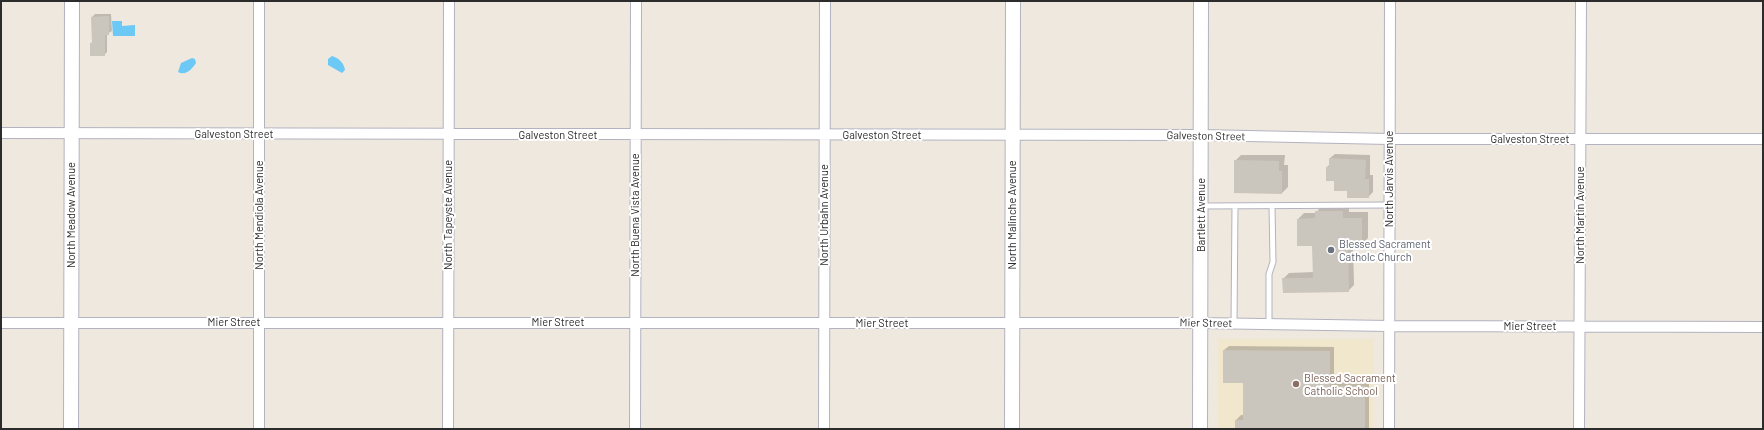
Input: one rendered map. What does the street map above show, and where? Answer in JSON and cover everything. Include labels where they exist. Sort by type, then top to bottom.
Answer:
[{"type":"main road","name":"North Meadow Avenue","points":[[71,429],[72,1]]},
{"type":"main road","name":"North Malinche Avenue","points":[[1012,429],[1013,1]]},
{"type":"main road","name":"Bartlett Avenue","points":[[1200,429],[1201,1]]},
{"type":"street","name":"North Mendiola Avenue","points":[[259,1],[259,429]]},
{"type":"street","name":"North Tapeyste Avenue","points":[[448,429],[449,1]]},
{"type":"street","name":"North Buena Vista Avenue","points":[[635,429],[636,1]]},
{"type":"street","name":"North Urbahn Avenue","points":[[824,429],[825,1]]},
{"type":"street","name":"North Jarvis Avenue","points":[[1389,429],[1390,1]]},
{"type":"street","name":"North Martin Avenue","points":[[1579,429],[1581,1]]},
{"type":"street","name":"Galveston Street","points":[[1,133],[1201,136],[1389,139],[1763,139]]},
{"type":"street","name":"Mier Street","points":[[1,323],[824,322],[1763,327]]},
{"type":"lane","points":[[1201,206],[1389,205]]},
{"type":"lane","points":[[1234,324],[1235,206]]},
{"type":"lane","points":[[1269,324],[1269,274],[1273,262],[1272,206]]},
{"type":"shaded area","name":"Blessed Sacrament Catholic School","points":[[1218,339],[1374,339],[1373,429],[1218,429]]},
{"type":"water","points":[[112,21],[122,21],[122,26],[135,25],[135,36],[113,36]]},
{"type":"water","points":[[332,56],[339,59],[342,63],[345,70],[342,73],[328,65],[328,59]]},
{"type":"water","points":[[192,58],[195,59],[196,63],[191,70],[184,73],[178,72],[181,63]]},
{"type":"building","points":[[109,16],[109,35],[105,35],[105,56],[90,56],[90,43],[92,43],[91,17]]},
{"type":"building","points":[[1329,158],[1366,160],[1365,179],[1369,179],[1369,198],[1347,198],[1347,191],[1334,191],[1334,181],[1326,181],[1326,167],[1329,167]]},
{"type":"building","points":[[1234,160],[1279,161],[1279,171],[1282,171],[1282,194],[1234,193]]},
{"type":"building","name":"Blessed Sacrament Catholc Church","points":[[1315,211],[1343,211],[1343,218],[1362,218],[1362,245],[1348,246],[1349,292],[1283,293],[1282,278],[1313,278],[1312,246],[1297,246],[1297,219],[1315,218]]},
{"type":"building","name":"Blessed Sacrament Catholic School","points":[[1223,350],[1330,351],[1330,386],[1365,386],[1365,429],[1235,429],[1235,420],[1243,420],[1243,383],[1223,383]]},
{"type":"place","name":"Blessed Sacrament Catholc Church","points":[[1331,250]]},
{"type":"place","name":"Blessed Sacrament Catholic School","points":[[1296,384]]}]
